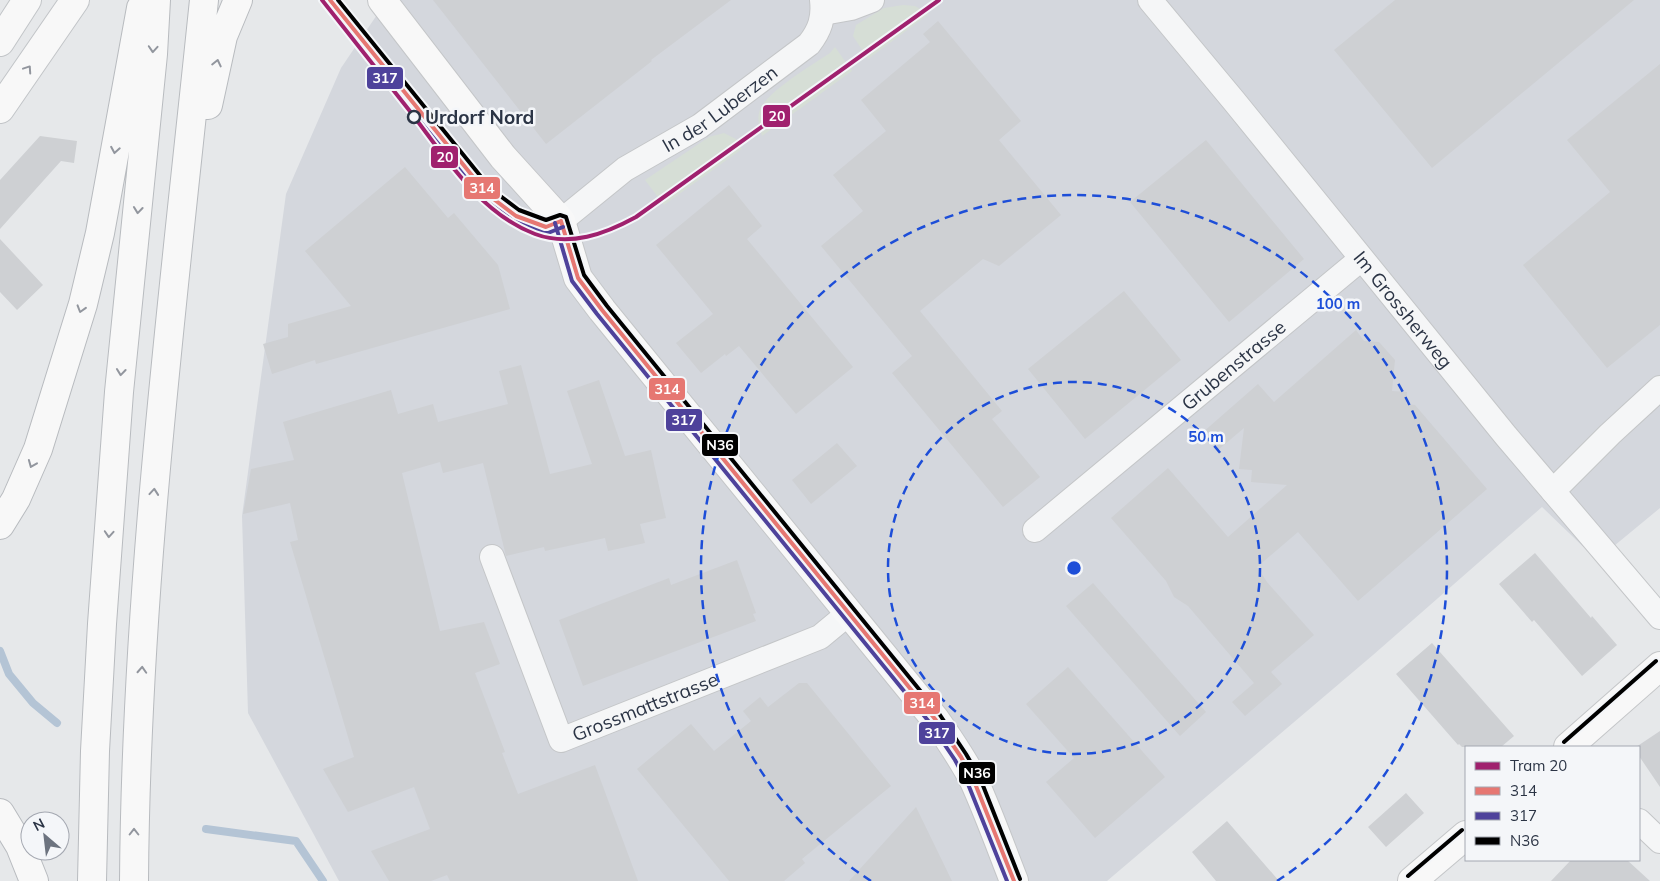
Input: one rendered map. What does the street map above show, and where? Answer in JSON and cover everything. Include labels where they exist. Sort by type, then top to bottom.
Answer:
[{"type":"main road","points":[[0,42],[28,0]]},
{"type":"main road","points":[[0,108],[75,0]]},
{"type":"main road","points":[[0,524],[16,499],[38,449],[83,304],[100,232],[144,0]]},
{"type":"main road","points":[[92,881],[95,751],[102,615],[119,392],[152,63],[156,0]]},
{"type":"main road","points":[[134,881],[134,816],[145,611],[157,457],[204,0]]},
{"type":"main road","points":[[157,457],[188,277],[209,98],[224,36],[238,0]]},
{"type":"main road","points":[[382,0],[503,157],[561,221],[578,278],[594,300],[935,719],[973,780],[988,812],[1014,881]]},
{"type":"main road","points":[[1569,746],[1660,666]]},
{"type":"main road","points":[[0,813],[20,846],[34,881]]},
{"type":"main road","points":[[1412,881],[1465,836]]},
{"type":"street","name":"In der Luberzen","points":[[561,221],[625,169],[700,126],[809,44],[818,32],[823,7],[851,8],[872,0]]},
{"type":"street","name":"Im Grossherweg","points":[[1150,0],[1234,100],[1361,259],[1660,617]]},
{"type":"street","name":"Grubenstrasse","points":[[1035,530],[1361,259]]},
{"type":"street","points":[[1553,491],[1610,434],[1660,388]]},
{"type":"street","name":"Grossmattstrasse","points":[[492,557],[561,740],[820,637],[849,613]]},
{"type":"street","points":[[1640,822],[1660,841]]},
{"type":"shaded area","points":[[387,0],[1660,0],[1660,508],[1597,560],[1542,507],[1373,655],[1107,881],[339,881],[248,713],[242,516],[286,194],[341,68]]},
{"type":"shaded area","points":[[903,5],[915,6],[929,14],[868,59],[853,36],[856,25],[884,8]]},
{"type":"shaded area","points":[[835,47],[852,71],[762,136],[758,119],[762,105],[779,89],[830,53]]},
{"type":"shaded area","points":[[724,133],[736,139],[742,149],[664,205],[645,180],[709,137]]},
{"type":"building","points":[[433,0],[731,0],[651,60],[546,144]]},
{"type":"building","points":[[1395,0],[1634,0],[1432,168],[1334,50]]},
{"type":"building","points":[[938,21],[1021,121],[999,140],[1061,215],[999,266],[983,259],[920,311],[1002,411],[992,419],[1040,477],[1003,507],[892,373],[912,356],[821,246],[863,211],[833,175],[886,131],[861,100],[930,42],[923,34]]},
{"type":"building","points":[[1660,64],[1660,325],[1607,368],[1523,265],[1610,192],[1567,140]]},
{"type":"building","points":[[40,136],[77,141],[74,163],[61,161],[0,229],[0,180]]},
{"type":"building","points":[[1206,140],[1304,259],[1229,322],[1130,202]]},
{"type":"building","points":[[405,167],[448,218],[454,213],[498,265],[510,309],[316,364],[315,360],[272,374],[263,344],[288,337],[288,324],[351,306],[305,251]]},
{"type":"building","points":[[729,185],[762,226],[747,239],[853,367],[796,414],[739,346],[726,356],[725,354],[701,373],[676,343],[713,314],[656,245]]},
{"type":"building","points":[[0,239],[43,285],[17,310],[0,292]]},
{"type":"building","points":[[1124,291],[1181,360],[1085,439],[1028,369]]},
{"type":"building","points":[[1356,330],[1364,341],[1379,342],[1395,360],[1392,391],[1407,392],[1406,404],[1415,405],[1487,489],[1358,601],[1298,532],[1257,567],[1267,582],[1314,635],[1271,672],[1282,684],[1245,716],[1232,702],[1254,683],[1188,606],[1174,597],[1166,581],[1111,518],[1168,468],[1228,537],[1287,485],[1251,482],[1252,470],[1239,469],[1244,428],[1218,450],[1202,433],[1258,384],[1274,402]]},
{"type":"building","points":[[521,365],[550,474],[592,464],[567,391],[599,380],[625,456],[651,450],[666,518],[640,524],[645,543],[608,551],[605,538],[545,551],[544,547],[506,556],[483,463],[443,473],[440,462],[402,473],[440,631],[484,622],[500,664],[475,673],[505,752],[502,753],[518,794],[595,765],[638,881],[450,881],[447,875],[431,881],[389,881],[371,851],[430,829],[414,787],[348,812],[323,769],[354,757],[290,542],[298,540],[290,503],[243,514],[251,469],[294,460],[283,422],[391,390],[398,414],[433,404],[438,422],[508,404],[499,371]]},
{"type":"building","points":[[837,443],[857,466],[811,504],[792,480]]},
{"type":"building","points":[[1535,553],[1617,645],[1582,676],[1534,620],[1532,622],[1499,584]]},
{"type":"building","points":[[737,560],[756,613],[753,614],[756,621],[583,686],[559,620],[669,578],[671,585]]},
{"type":"building","points":[[1093,583],[1206,712],[1180,736],[1066,606]]},
{"type":"building","points":[[1432,643],[1514,736],[1502,746],[1462,747],[1458,745],[1396,674]]},
{"type":"building","points":[[1068,667],[1165,777],[1095,838],[1046,782],[1074,758],[1026,704]]},
{"type":"building","points":[[799,683],[807,683],[891,786],[802,859],[805,863],[784,881],[729,881],[637,769],[691,724],[714,751],[751,721],[743,711],[760,697],[768,707]]},
{"type":"building","points":[[1660,731],[1660,787],[1640,757],[1640,746],[1638,746]]},
{"type":"building","points":[[1406,793],[1424,813],[1386,847],[1368,827]]},
{"type":"building","points":[[916,807],[952,881],[849,881]]},
{"type":"building","points":[[1227,821],[1279,881],[1216,881],[1192,852]]},
{"type":"building","points":[[1570,861],[1628,861],[1650,881],[1551,881]]},
{"type":"waterway","points":[[0,651],[9,674],[33,703],[57,723]]},
{"type":"waterway","points":[[206,829],[296,841],[323,881]]},
{"type":"tram line","name":"20","points":[[322,0],[464,181],[497,212],[515,224],[535,234],[561,239],[587,237],[612,229],[636,217],[939,0]]},
{"type":"transit line","name":"314","points":[[330,0],[487,194],[516,216],[546,227],[561,221]]},
{"type":"transit line","name":"N36","points":[[338,0],[491,189],[519,210],[546,220],[560,215],[566,217],[584,275],[607,306],[940,715],[980,778],[1020,879]]},
{"type":"transit line","name":"317","points":[[325,4],[483,199],[513,221],[544,233],[563,227]]},
{"type":"transit line","name":"314","points":[[561,221],[578,278],[602,310],[935,719],[961,757],[974,781],[1014,881]]},
{"type":"transit line","name":"317","points":[[555,223],[572,281],[930,723],[955,760],[968,784],[1007,881]]},
{"type":"transit line","name":"N36","points":[[1564,742],[1656,661]]},
{"type":"transit line","name":"N36","points":[[1408,876],[1462,830]]},
{"type":"place","name":"Urdorf Nord","points":[[414,117]]}]
